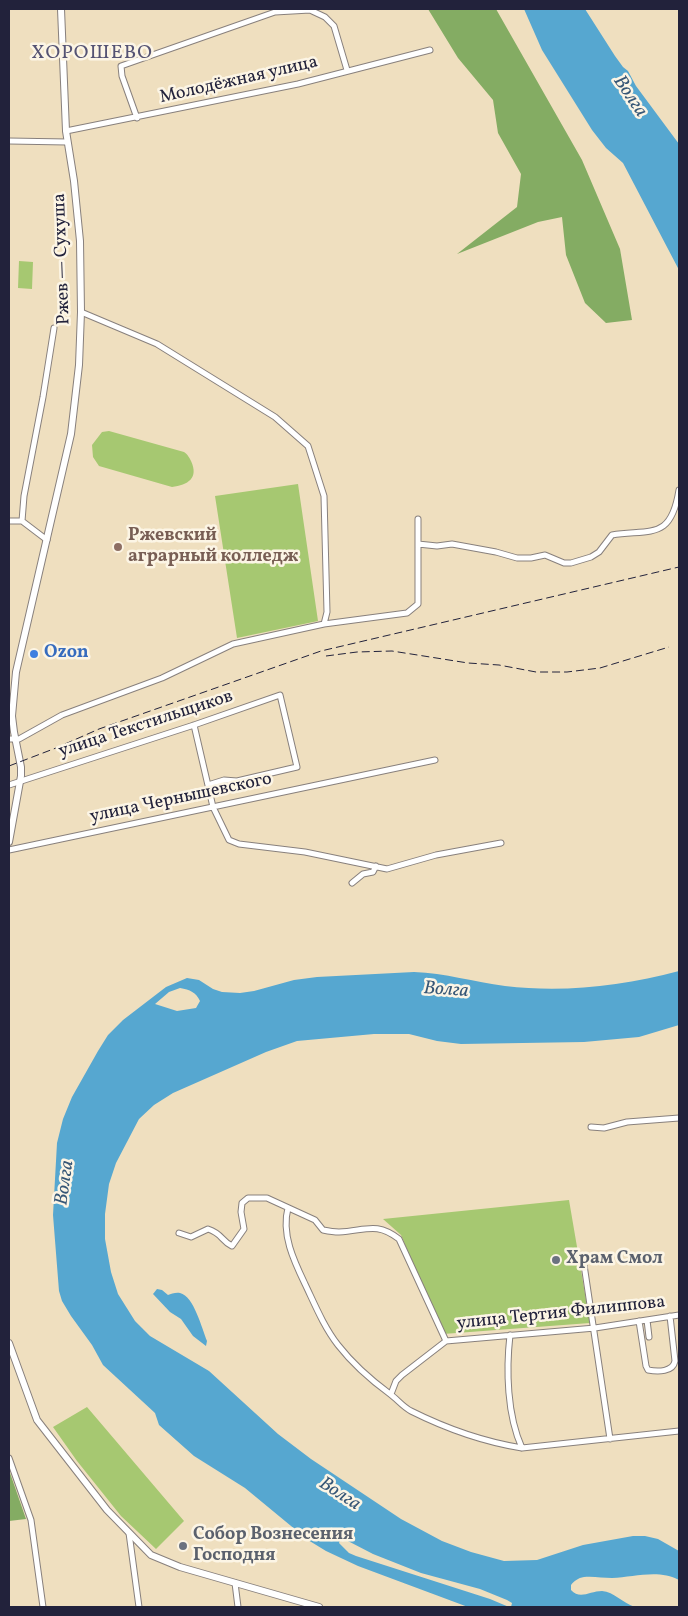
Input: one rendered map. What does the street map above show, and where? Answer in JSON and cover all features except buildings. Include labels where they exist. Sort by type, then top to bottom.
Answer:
[{"type":"main road","name":"Ржев — Сухуша","points":[[9,842],[20,781],[20,762],[12,739],[16,672],[71,434],[80,366],[82,312],[78,211],[66,131],[61,9]]},
{"type":"main road","points":[[9,1343],[37,1420],[107,1510],[151,1555],[180,1567],[319,1607]]},
{"type":"street","name":"Молодёжная улица","points":[[137,118],[120,66],[275,12],[310,10],[325,17],[334,26],[347,70]]},
{"type":"street","name":"Молодёжная улица","points":[[66,131],[298,84],[430,50]]},
{"type":"street","points":[[9,142],[67,142]]},
{"type":"street","points":[[82,312],[157,344],[274,416],[308,446],[324,496],[327,612],[324,624]]},
{"type":"street","points":[[22,521],[24,496],[54,328]]},
{"type":"street","points":[[418,544],[438,546],[452,544],[517,558],[545,555],[564,563],[571,563],[599,552],[612,535],[647,533],[661,528],[671,518],[677,505],[679,490]]},
{"type":"street","points":[[12,739],[22,738],[62,715],[162,678],[233,644],[324,624],[407,613],[418,604],[418,519]]},
{"type":"street","points":[[9,521],[22,521],[47,540]]},
{"type":"street","name":"улица Текстильщиков","points":[[9,785],[280,695],[297,767],[236,781],[224,780],[208,784]]},
{"type":"street","points":[[194,725],[213,807],[229,840],[239,844],[305,852],[387,869],[436,855],[501,843]]},
{"type":"street","name":"улица Чернышевского","points":[[9,850],[435,760]]},
{"type":"street","points":[[352,883],[362,874],[373,872],[376,866]]},
{"type":"street","points":[[591,1127],[604,1128],[627,1122],[679,1118]]},
{"type":"street","points":[[179,1233],[190,1237],[208,1229],[219,1233],[226,1243],[232,1246],[244,1230],[241,1212],[242,1203],[248,1198],[267,1198],[315,1220],[323,1230],[339,1232],[378,1228],[390,1232],[399,1239],[446,1341],[402,1375],[396,1381],[391,1394]]},
{"type":"street","points":[[288,1208],[286,1227],[288,1243],[294,1262],[326,1328],[338,1346],[381,1388],[409,1410],[470,1436],[522,1448],[679,1431]]},
{"type":"street","points":[[583,1258],[595,1328],[610,1439]]},
{"type":"street","name":"улица Тертия Филиппова","points":[[446,1341],[595,1328],[679,1315]]},
{"type":"street","points":[[639,1321],[648,1370],[666,1370],[674,1366],[675,1361],[670,1316]]},
{"type":"street","points":[[647,1320],[649,1337]]},
{"type":"street","points":[[510,1335],[507,1362],[510,1397],[516,1435],[522,1448]]},
{"type":"street","points":[[9,1458],[31,1520],[43,1607]]},
{"type":"street","points":[[129,1533],[139,1607]]},
{"type":"street","points":[[235,1583],[238,1607]]},
{"type":"green space","points":[[428,9],[496,9],[582,160],[620,249],[632,320],[606,323],[585,303],[566,255],[562,217],[538,222],[457,254],[517,207],[521,174],[498,133],[493,100],[458,58]]},
{"type":"green space","points":[[19,261],[33,262],[32,289],[18,288]]},
{"type":"green space","points":[[109,431],[184,452],[189,457],[193,467],[193,476],[187,482],[172,487],[99,466],[93,457],[92,445],[102,432]]},
{"type":"green space","points":[[298,484],[318,621],[237,638],[215,496]]},
{"type":"green space","points":[[569,1200],[590,1323],[443,1334],[401,1235],[383,1219]]},
{"type":"green space","points":[[87,1407],[184,1521],[156,1549],[121,1516],[77,1461],[53,1427]]},
{"type":"green space","points":[[9,1470],[26,1519],[9,1521]]},
{"type":"water","name":"Волга","points":[[524,9],[585,9],[615,56],[628,71],[636,86],[679,144],[679,270],[623,163],[606,148],[592,130],[542,50]]},
{"type":"water","name":"Волга","points":[[679,971],[679,1025],[639,1037],[584,1042],[461,1044],[437,1041],[409,1034],[374,1034],[297,1041],[266,1052],[173,1093],[154,1105],[139,1119],[116,1163],[109,1184],[105,1214],[105,1239],[111,1272],[118,1294],[135,1321],[150,1336],[209,1371],[278,1434],[311,1459],[401,1519],[442,1541],[471,1552],[504,1561],[537,1560],[583,1545],[633,1536],[658,1539],[679,1551],[679,1580],[663,1575],[646,1574],[612,1578],[582,1577],[571,1585],[571,1590],[574,1593],[582,1595],[602,1591],[615,1595],[635,1607],[511,1607],[512,1603],[507,1600],[480,1589],[421,1573],[373,1554],[346,1540],[340,1540],[339,1543],[349,1553],[356,1556],[490,1599],[509,1607],[468,1607],[358,1566],[326,1551],[308,1540],[245,1488],[194,1456],[159,1425],[155,1413],[103,1365],[92,1345],[62,1301],[59,1291],[53,1215],[57,1143],[63,1119],[72,1097],[108,1035],[123,1020],[166,987],[187,978],[199,980],[213,989],[222,992],[240,993],[294,980],[317,977],[414,972],[437,974],[505,986],[549,989],[593,987]],"holes":[[[180,988],[197,995],[200,1001],[196,1008],[177,1011],[155,1004],[169,992]]]},
{"type":"water","points":[[157,1289],[162,1290],[168,1295],[180,1293],[185,1295],[200,1321],[207,1341],[206,1346],[193,1336],[181,1319],[170,1312],[153,1294]]},
{"type":"railway","points":[[9,766],[99,729],[321,651],[679,567]]},
{"type":"railway","points":[[326,656],[357,652],[392,651],[468,663],[499,665],[536,672],[567,672],[600,668],[669,647]]},
{"type":"place","name":"Ржевский аграрный колледж","points":[[118,547]]},
{"type":"place","name":"Ozon","points":[[34,654]]},
{"type":"place","name":"Храм Смол","points":[[556,1260]]},
{"type":"place","name":"Собор Вознесения Господня","points":[[183,1546]]},
{"type":"district","name":"ХОРОШЕВО","points":[[92,54]]}]
